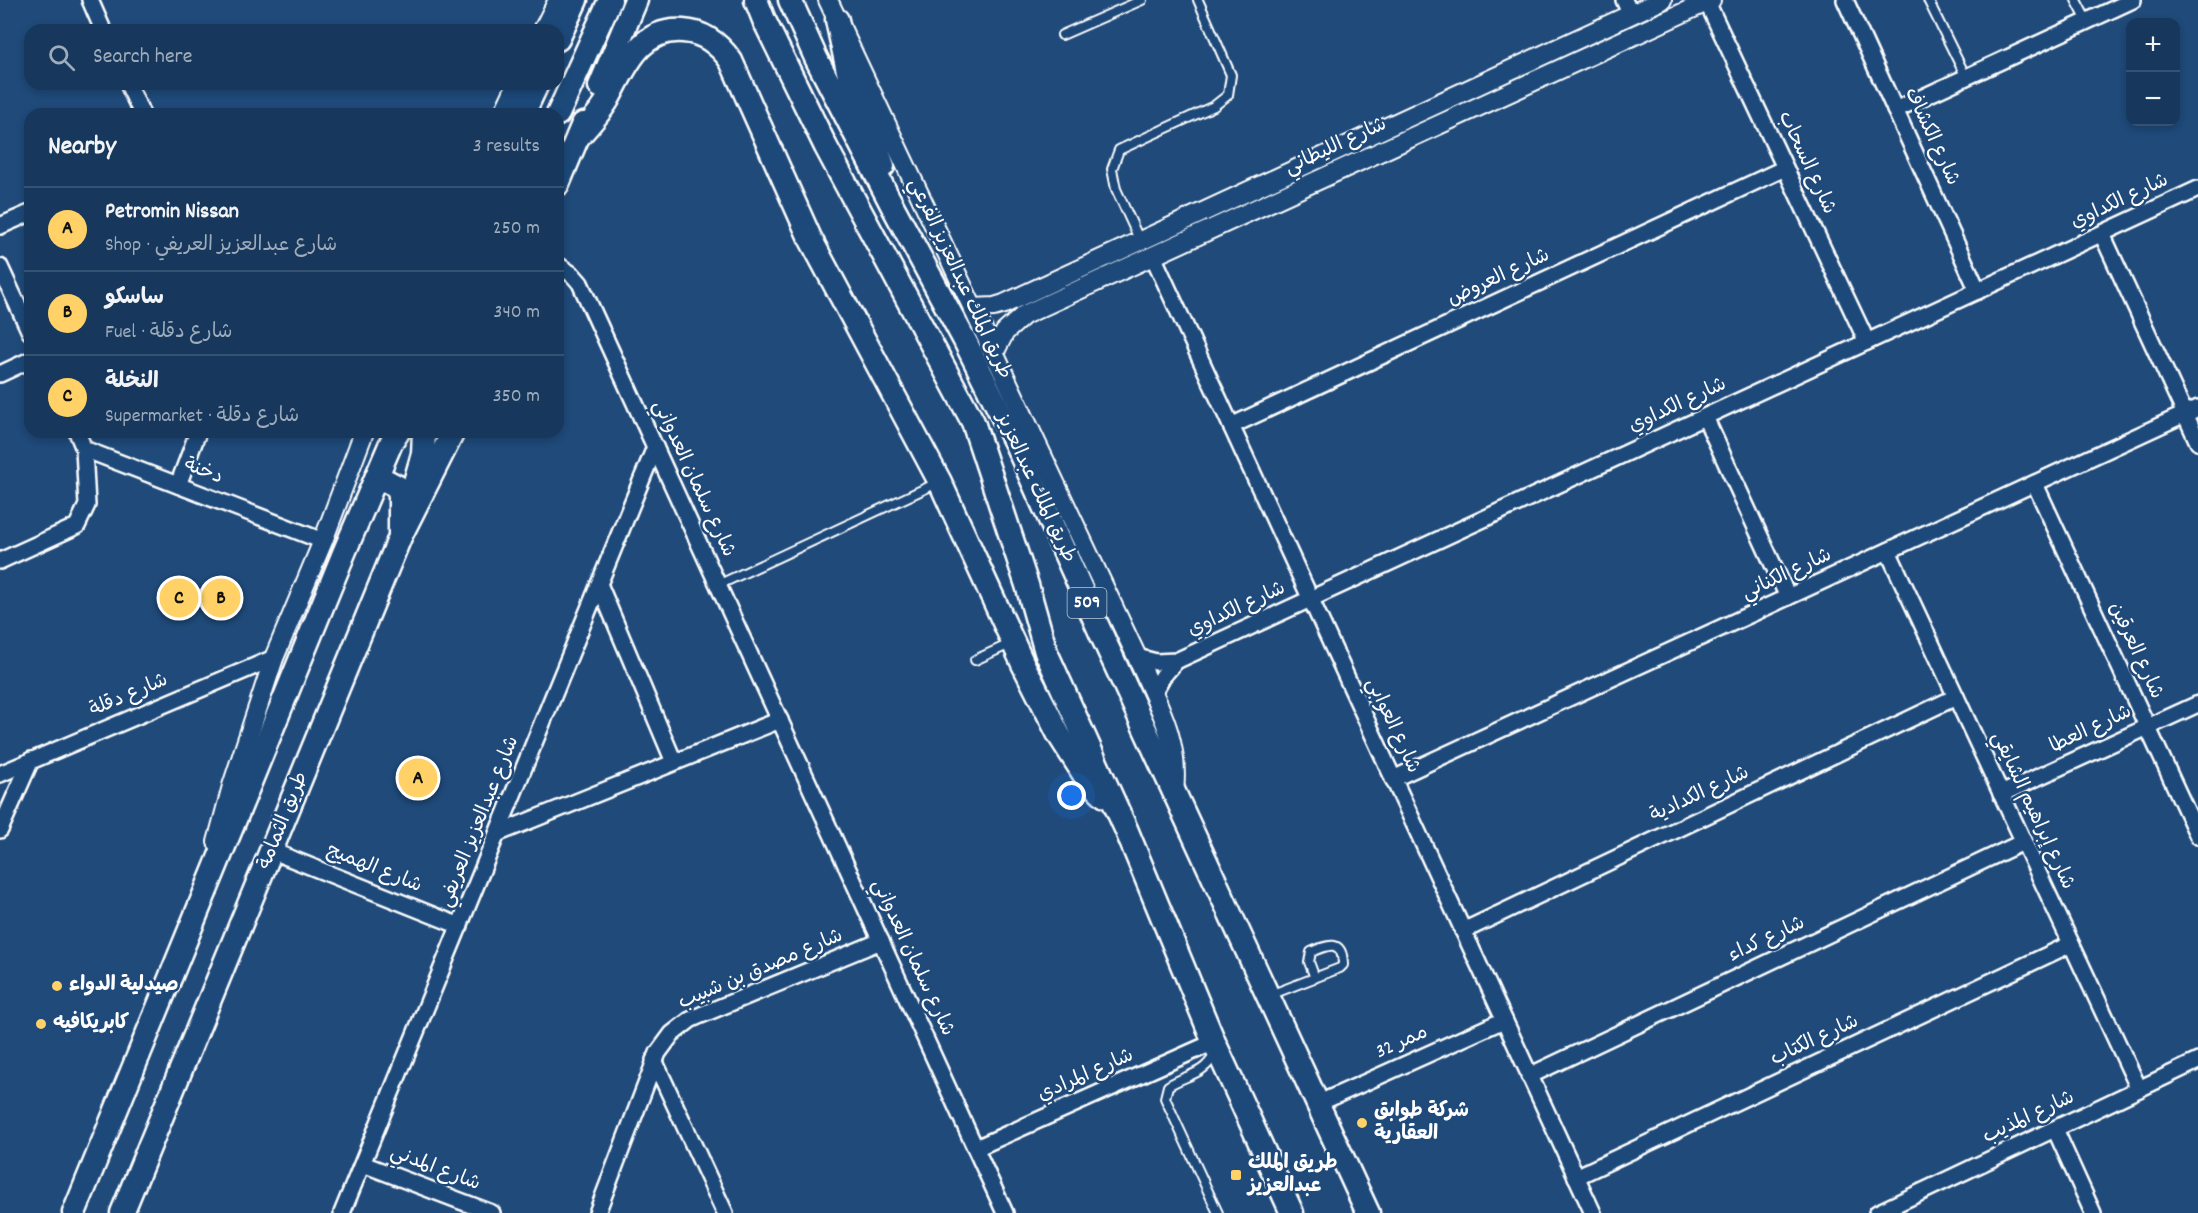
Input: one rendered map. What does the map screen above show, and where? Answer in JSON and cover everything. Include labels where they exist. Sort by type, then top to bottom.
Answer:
[{"type":"main road","points":[[564,26],[576,0]]},
{"type":"main road","points":[[561,108],[610,0]]},
{"type":"main road","points":[[564,170],[636,0]]},
{"type":"main road","name":"طريق الملك عبدالعزيز","points":[[756,0],[826,147],[973,422],[1027,585],[1046,652],[1115,805],[1215,1045],[1292,1213]]},
{"type":"main road","name":"طريق الملك عبدالعزيز","points":[[790,0],[816,58],[891,205],[964,339],[1016,444],[1098,628],[1368,1213]]},
{"type":"main road","points":[[832,10],[851,85],[876,142],[891,205]]},
{"type":"main road","points":[[578,136],[597,116],[631,56],[650,38],[676,30],[689,31],[714,41],[724,50],[737,74],[810,238],[940,482],[1059,735],[1087,779],[1115,805]]},
{"type":"main road","points":[[526,108],[534,90]]},
{"type":"main road","points":[[74,1213],[377,476],[395,438]]},
{"type":"main road","points":[[400,537],[423,454],[424,438]]},
{"type":"main road","name":"طريق الثمامة","points":[[122,1213],[400,537],[450,438]]},
{"type":"main road","points":[[377,476],[398,487],[400,537]]},
{"type":"street","points":[[90,0],[101,24]]},
{"type":"street","points":[[546,24],[558,0]]},
{"type":"street","name":"شارع الليطاني","points":[[973,308],[1004,304],[1628,7],[1662,0]]},
{"type":"street","name":"شارع الكشاف","points":[[1845,0],[1978,291]]},
{"type":"street","points":[[1895,110],[2133,0]]},
{"type":"street","name":"شارع الليطاني","points":[[994,353],[1005,332],[1024,315],[1709,1]]},
{"type":"street","name":"شارع السحاب","points":[[1709,1],[1867,342]]},
{"type":"street","name":"طريق الملك عبدالعزيز الفرعي","points":[[832,10],[1137,657],[1173,744],[1176,776],[1174,791]]},
{"type":"street","points":[[131,90],[139,108]]},
{"type":"street","points":[[506,108],[514,90]]},
{"type":"street","name":"شارع العروض","points":[[1231,426],[1785,168]]},
{"type":"street","name":"شارع الكداوي","points":[[1137,657],[1156,662],[1176,661],[2198,189]]},
{"type":"street","points":[[0,226],[24,216]]},
{"type":"street","points":[[2102,234],[2192,411],[2198,442]]},
{"type":"street","name":"شارع العوابي","points":[[1153,256],[1593,1213]]},
{"type":"street","points":[[0,267],[24,319]]},
{"type":"street","name":"شارع سلمان العدواني","points":[[564,269],[580,283],[1005,1213]]},
{"type":"street","points":[[0,374],[24,363]]},
{"type":"street","name":"شارع الكناني","points":[[1393,779],[2192,411]]},
{"type":"street","points":[[1705,417],[1788,597]]},
{"type":"street","points":[[0,561],[77,526],[87,504],[84,449],[79,438]]},
{"type":"street","points":[[178,485],[196,438]]},
{"type":"street","points":[[201,902],[232,786],[274,658],[323,541],[362,438]]},
{"type":"street","name":"شارع عبدالعزيز العريفي","points":[[342,1213],[655,447]]},
{"type":"street","name":"دخنة","points":[[84,449],[323,541]]},
{"type":"street","name":"شارع العرقين","points":[[2035,484],[2198,836]]},
{"type":"street","name":"شارع إبراهيم الشايقي","points":[[1887,551],[2139,1089]]},
{"type":"street","points":[[599,584],[674,762]]},
{"type":"street","name":"شارع دقلة","points":[[0,774],[274,658]]},
{"type":"street","name":"شارع الكداوي","points":[[1153,694],[1163,676],[1176,661]]},
{"type":"street","name":"شارع الكدادية","points":[[1463,932],[1956,697]]},
{"type":"street","name":"شارع العطا","points":[[2001,794],[2198,704]]},
{"type":"street","points":[[499,833],[780,720]]},
{"type":"street","points":[[0,830],[31,760]]},
{"type":"street","name":"شارع كداء","points":[[1529,1076],[2023,842]]},
{"type":"street","name":"شارع الهميج","points":[[272,851],[460,926]]},
{"type":"street","name":"شارع مصدق بن شبيب","points":[[597,1213],[654,1060],[672,1034],[690,1020],[881,941]]},
{"type":"street","name":"شارع الكتاب","points":[[1576,1177],[2071,944]]},
{"type":"street","name":"ممر 32","points":[[1317,1104],[1504,1020]]},
{"type":"street","name":"شارع المرادي","points":[[976,1148],[1215,1045]]},
{"type":"street","points":[[654,1060],[725,1213]]},
{"type":"street","name":"شارع المذيب","points":[[1877,1213],[2198,1061]]},
{"type":"street","points":[[2055,1129],[2093,1213]]},
{"type":"street","name":"شارع المدني","points":[[363,1164],[492,1213]]},
{"type":"lane","points":[[1062,35],[1142,0]]},
{"type":"lane","points":[[1140,241],[1116,189],[1112,169],[1119,150],[1214,106],[1228,95],[1231,75],[1198,0]]},
{"type":"lane","points":[[1928,0],[1966,77]]},
{"type":"lane","points":[[2076,0],[2086,21]]},
{"type":"lane","points":[[718,585],[940,482]]},
{"type":"lane","points":[[975,660],[1014,643]]},
{"type":"lane","points":[[1268,996],[1315,978],[1340,968],[1343,965],[1343,958],[1333,944],[1311,952],[1309,962],[1315,978]]},
{"type":"lane","points":[[1215,1045],[1211,1062],[1206,1067],[1171,1084],[1166,1089],[1165,1098],[1218,1213]]},
{"type":"place","name":"النخلة","points":[[179,598]]},
{"type":"place","name":"ساسكو","points":[[221,598]]},
{"type":"place","name":"Petromin Nissan","points":[[418,778]]},
{"type":"place","name":"صيدلية الدواء","points":[[57,986]]},
{"type":"place","name":"كابريكافيه","points":[[41,1024]]},
{"type":"place","name":"شركة طوابق العقارية","points":[[1362,1123]]},
{"type":"place","name":"طريق الملك عبدالعزيز","points":[[1236,1175]]}]
